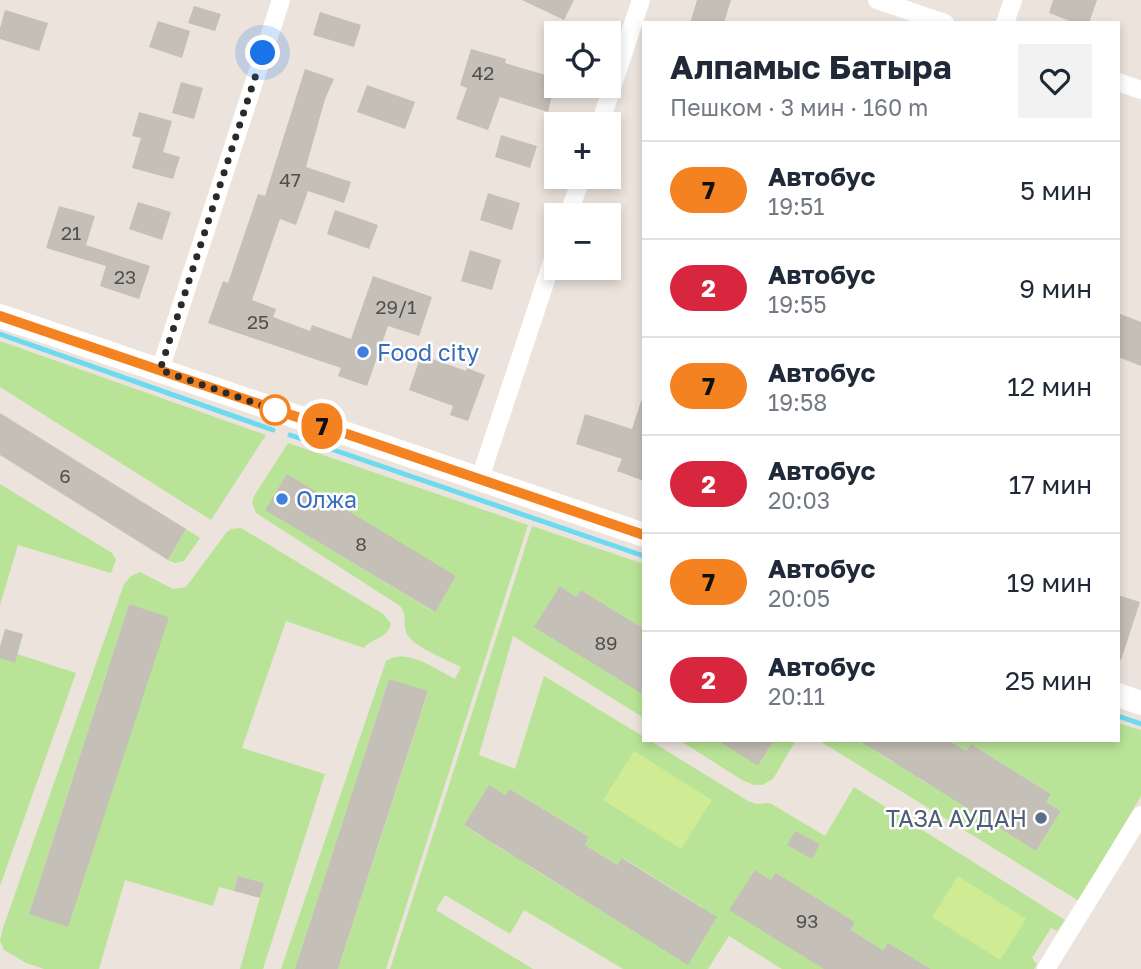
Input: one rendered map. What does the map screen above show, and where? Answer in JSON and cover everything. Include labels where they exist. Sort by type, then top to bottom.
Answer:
[{"type":"main road","points":[[0,316],[642,534]]},
{"type":"main road","points":[[1120,696],[1141,703]]},
{"type":"street","points":[[160,370],[281,0]]},
{"type":"street","points":[[604,112],[641,0]]},
{"type":"street","points":[[877,0],[939,21]]},
{"type":"street","points":[[1006,21],[1013,0]]},
{"type":"street","points":[[1120,83],[1141,90]]},
{"type":"street","points":[[479,481],[546,280]]},
{"type":"street","points":[[1046,969],[1141,815]]},
{"type":"green space","points":[[0,341],[266,435],[211,520],[0,387]]},
{"type":"green space","points":[[288,443],[528,525],[386,969],[338,969],[428,692],[389,679],[299,957],[298,969],[281,969],[386,661],[394,657],[412,658],[455,679],[461,667],[410,639],[400,606],[256,513],[252,502]],"holes":[[[266,510],[456,576],[434,612]]]},
{"type":"green space","points":[[0,484],[112,553],[116,560],[111,573],[18,545],[0,605]]},
{"type":"green space","points":[[532,526],[642,563],[642,628],[581,590],[576,597],[560,587],[642,692],[642,717],[513,636],[479,755],[515,769],[544,676],[642,736],[642,742],[652,742],[748,801],[756,804],[770,803],[825,836],[854,787],[1065,920],[1057,931],[1051,928],[1032,958],[1037,964],[1034,969],[931,969],[888,943],[883,950],[851,930],[855,922],[777,874],[771,880],[755,870],[730,910],[826,969],[782,969],[729,936],[708,969],[623,969],[524,910],[510,934],[445,895],[436,910],[533,969],[390,969]],"holes":[[[489,786],[505,795],[510,789],[589,837],[585,845],[617,865],[623,858],[702,907],[712,925],[688,964],[527,865],[532,857],[519,849],[513,856],[495,845],[487,829],[482,837],[464,825]]]},
{"type":"green space","points":[[241,528],[383,614],[391,623],[384,635],[364,648],[286,621],[242,748],[325,774],[263,969],[240,969],[264,883],[238,876],[234,891],[219,887],[213,906],[125,880],[99,969],[44,969],[26,963],[4,950],[0,940],[3,928],[124,584],[131,576],[140,572],[173,589],[186,587],[231,529]],"holes":[[[129,604],[168,617],[29,914]]]},
{"type":"green space","points":[[186,529],[200,538],[184,561],[175,563],[168,560]]},
{"type":"green space","points":[[17,654],[76,673],[0,886],[0,658]]},
{"type":"green space","points":[[1120,724],[1141,730],[1141,796],[1079,901],[821,742],[866,742],[892,762],[898,754],[923,781],[939,789],[959,792],[955,800],[1036,851],[1061,811],[1046,802],[1051,794],[971,744],[966,751],[951,742],[1120,742]]},
{"type":"green space","points":[[682,742],[720,742],[728,747],[735,742],[758,766],[773,742],[795,742],[773,779],[762,785],[742,780]]},
{"type":"green space","points":[[634,751],[712,800],[681,849],[603,800]]},
{"type":"green space","points":[[958,876],[1026,919],[1000,960],[932,917]]},
{"type":"building","points":[[522,0],[574,0],[564,20]]},
{"type":"building","points":[[697,0],[731,0],[725,21],[691,21]]},
{"type":"building","points":[[1053,0],[1097,0],[1090,21],[1070,21],[1049,13]]},
{"type":"building","points":[[194,6],[221,14],[215,31],[188,23]]},
{"type":"building","points":[[5,10],[48,23],[39,51],[0,39]]},
{"type":"building","points":[[320,12],[361,25],[354,47],[313,35]]},
{"type":"building","points":[[158,21],[190,31],[182,58],[149,47]]},
{"type":"building","points":[[471,49],[544,74],[544,98],[551,98],[548,112],[500,97],[488,130],[456,119],[467,88],[460,85]]},
{"type":"building","points":[[305,69],[334,79],[325,99],[306,167],[351,182],[344,203],[308,191],[296,225],[280,219],[252,300],[276,309],[273,317],[310,331],[312,325],[351,339],[373,276],[432,297],[419,336],[388,326],[367,386],[338,376],[341,368],[208,323],[223,281],[228,283],[258,194],[265,196]]},
{"type":"building","points":[[181,82],[203,88],[194,119],[172,113]]},
{"type":"building","points":[[367,85],[415,102],[405,129],[357,112]]},
{"type":"building","points":[[139,112],[172,121],[163,152],[180,157],[173,179],[132,168],[141,138],[132,136]]},
{"type":"building","points":[[501,135],[537,146],[530,168],[495,157]]},
{"type":"building","points":[[488,193],[520,203],[512,230],[480,220]]},
{"type":"building","points":[[138,202],[171,212],[162,240],[129,229]]},
{"type":"building","points":[[59,206],[95,216],[86,245],[150,266],[139,299],[100,286],[106,266],[46,248]]},
{"type":"building","points":[[335,210],[378,225],[369,249],[327,234]]},
{"type":"building","points":[[470,250],[501,260],[492,290],[461,281]]},
{"type":"building","points":[[1120,314],[1141,322],[1141,366],[1120,358]]},
{"type":"building","points":[[421,355],[485,375],[468,421],[450,415],[453,406],[409,390]]},
{"type":"building","points":[[642,401],[642,480],[617,471],[622,459],[576,444],[585,414],[632,429]]},
{"type":"building","points":[[0,413],[186,529],[168,560],[0,455]]},
{"type":"building","points":[[287,474],[456,576],[435,612],[265,510]]},
{"type":"building","points":[[560,586],[576,597],[581,590],[642,628],[642,694],[534,627]]},
{"type":"building","points":[[1120,596],[1140,602],[1120,660]]},
{"type":"building","points":[[129,604],[169,617],[68,927],[29,914]]},
{"type":"building","points":[[5,629],[23,634],[15,663],[0,658]]},
{"type":"building","points":[[389,679],[428,691],[338,969],[295,969]]},
{"type":"building","points":[[720,742],[773,742],[758,766]]},
{"type":"building","points":[[861,742],[951,742],[966,751],[971,744],[1051,794],[1046,802],[1061,811],[1036,851]]},
{"type":"building","points":[[489,785],[505,795],[510,789],[589,837],[585,845],[617,865],[622,858],[717,917],[688,965],[464,825]]},
{"type":"building","points":[[795,831],[820,844],[812,859],[787,845]]},
{"type":"building","points":[[755,870],[771,880],[776,873],[855,922],[851,930],[883,950],[888,943],[931,969],[824,969],[729,910]]},
{"type":"building","points":[[238,876],[264,883],[260,898],[234,891]]},
{"type":"waterway","points":[[0,334],[273,430]]},
{"type":"waterway","points":[[290,435],[642,555]]},
{"type":"waterway","points":[[1120,717],[1141,724]]},
{"type":"bus line","name":"7","points":[[0,316],[642,534]]},
{"type":"place","name":"Food city","points":[[363,352]]},
{"type":"place","name":"Олжа","points":[[282,499]]},
{"type":"place","name":"ТАЗА АУДАН","points":[[1041,818]]},
{"type":"route","points":[[263,53],[160,370],[275,410]]}]
